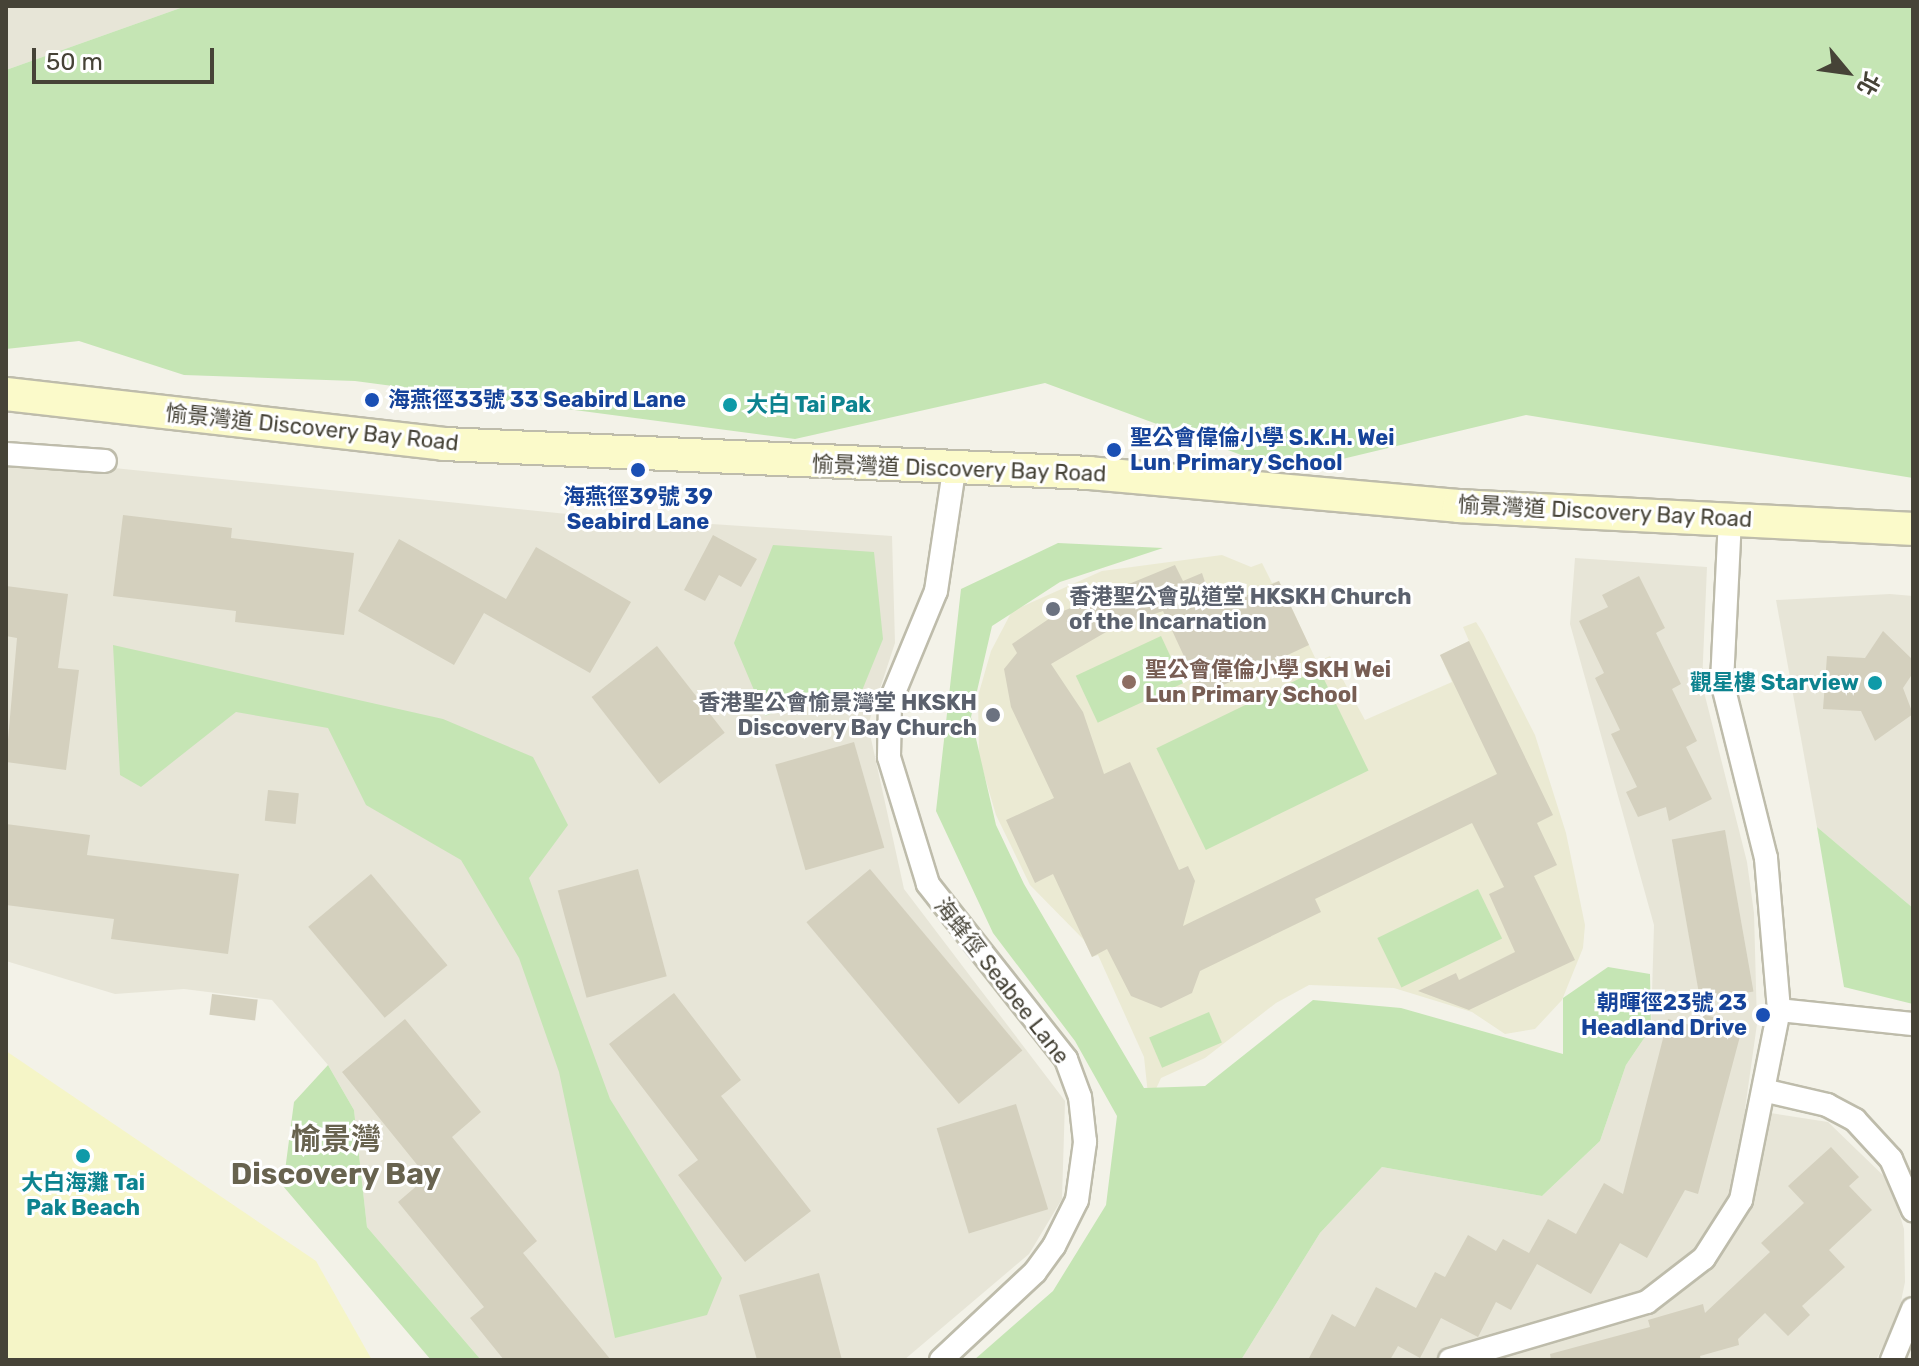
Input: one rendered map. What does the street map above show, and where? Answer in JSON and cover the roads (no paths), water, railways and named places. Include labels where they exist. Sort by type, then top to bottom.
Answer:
[{"type":"street","name":"愉景灣道 Discovery Bay Road","points":[[6,394],[444,444],[1176,479],[1459,506],[1913,529]]},
{"type":"street","points":[[6,454],[105,461]]},
{"type":"street","name":"海蜂徑 Seabee Lane","points":[[941,1360],[1035,1272],[1054,1246],[1077,1200],[1085,1142],[1080,1097],[1066,1059],[928,884],[889,757],[890,702],[936,591],[954,470]]},
{"type":"street","points":[[1450,1360],[1626,1312],[1687,1275],[1718,1240],[1741,1200],[1767,1091],[1779,1010],[1766,858],[1722,682],[1730,518]]},
{"type":"street","points":[[1779,1010],[1913,1024]]},
{"type":"street","points":[[1767,1091],[1827,1105],[1855,1120],[1891,1159],[1913,1210]]},
{"type":"street","points":[[1892,1360],[1913,1309]]},
{"type":"place","name":"海燕徑33號 33 Seabird Lane","points":[[372,400]]},
{"type":"place","name":"大白 Tai Pak","points":[[730,405]]},
{"type":"place","name":"聖公會偉倫小學 S.K.H. Wei Lun Primary School","points":[[1114,450]]},
{"type":"place","name":"海燕徑39號 39 Seabird Lane","points":[[638,470]]},
{"type":"place","name":"香港聖公會弘道堂 HKSKH Church of the Incarnation","points":[[1053,609]]},
{"type":"place","name":"聖公會偉倫小學 SKH Wei Lun Primary School","points":[[1129,682]]},
{"type":"place","name":"觀星樓 Starview","points":[[1875,683]]},
{"type":"place","name":"香港聖公會愉景灣堂 HKSKH Discovery Bay Church","points":[[993,715]]},
{"type":"place","name":"朝暉徑23號 23 Headland Drive","points":[[1763,1015]]},
{"type":"place","name":"大白海灘 Tai Pak Beach","points":[[83,1156]]},
{"type":"district","name":"愉景灣 Discovery Bay","points":[[336,1156]]}]
